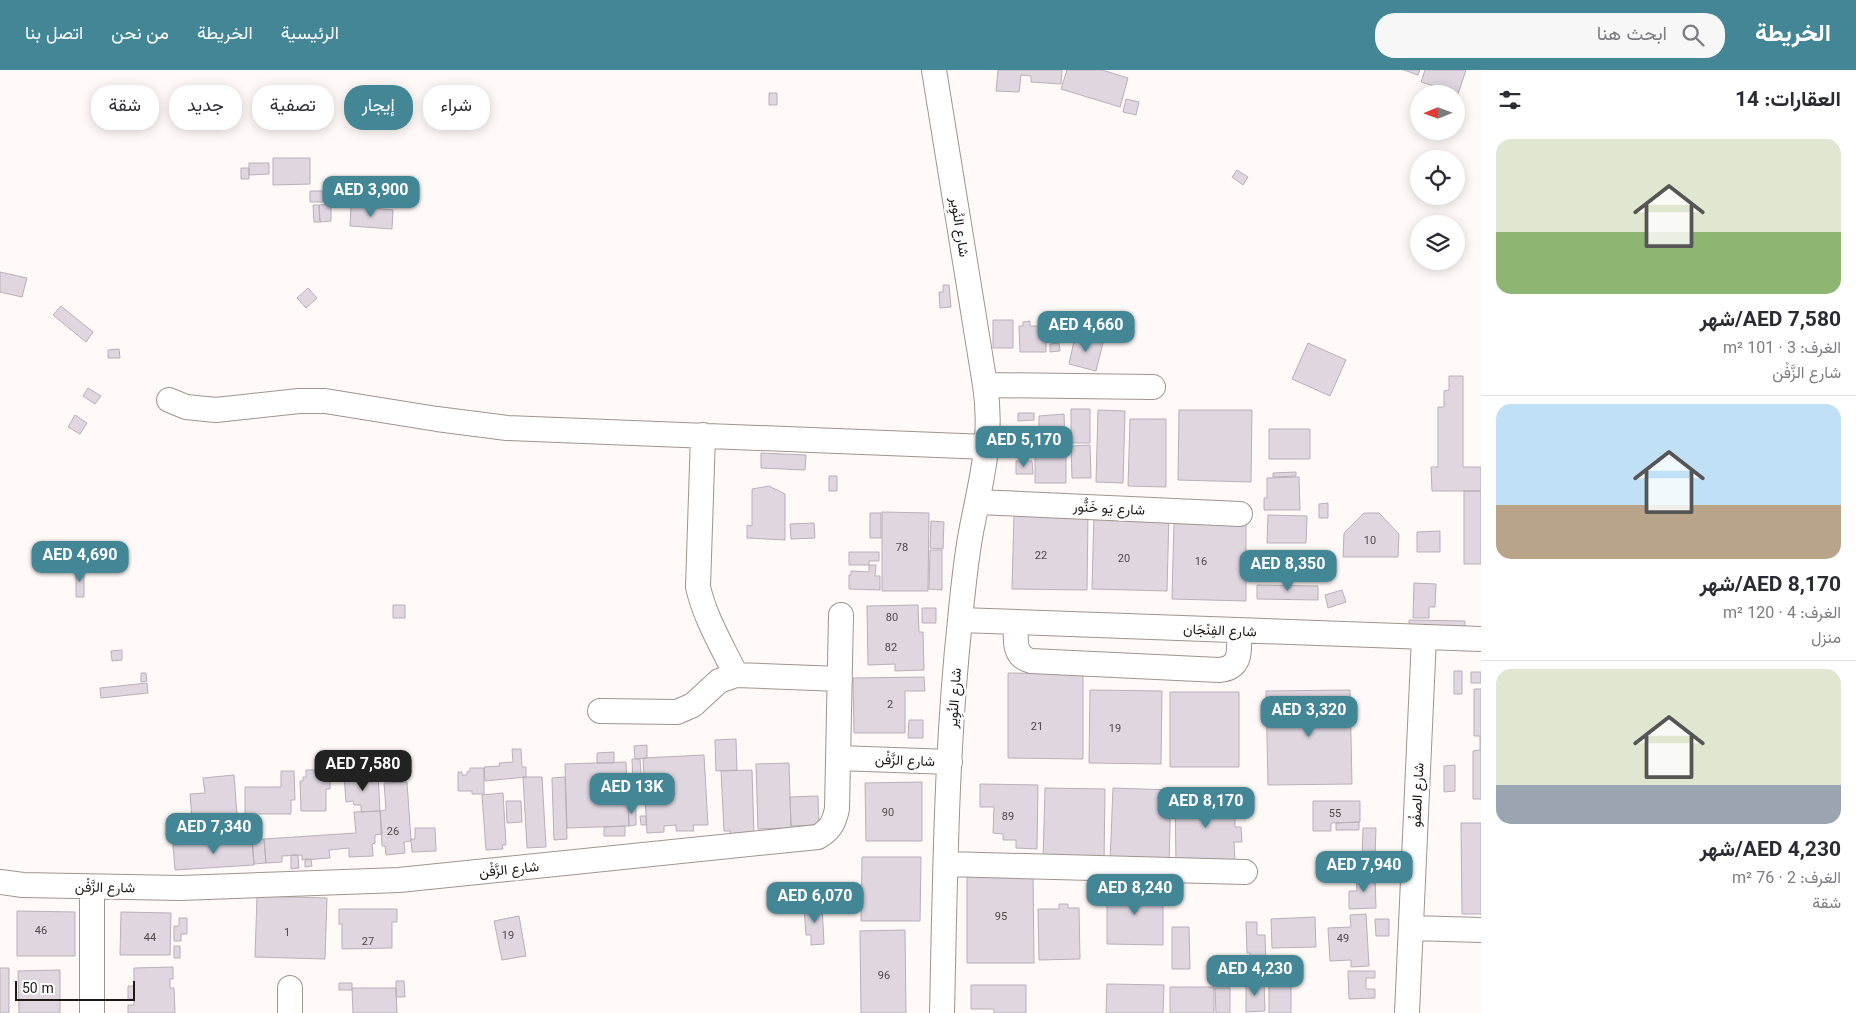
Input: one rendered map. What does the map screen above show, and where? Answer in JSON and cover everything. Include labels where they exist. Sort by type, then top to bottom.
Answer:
[{"type":"street","name":"شارع النُوِير","points":[[934,70],[986,385],[989,419],[987,448],[970,542],[960,620],[950,762],[942,1013]]},
{"type":"street","points":[[986,385],[1153,387]]},
{"type":"street","points":[[169,400],[186,407],[216,410],[299,400],[326,401],[507,428],[987,448]]},
{"type":"street","points":[[703,435],[698,587],[701,602],[736,674]]},
{"type":"street","name":"شارع يَو خَنُّور","points":[[978,502],[1240,514]]},
{"type":"street","points":[[838,758],[841,615]]},
{"type":"street","name":"شارع الفِنْجَان","points":[[960,620],[1481,639]]},
{"type":"street","points":[[1016,622],[1016,649],[1019,655],[1031,661],[1219,670],[1231,667],[1236,662],[1239,655],[1239,631]]},
{"type":"street","name":"شارع الصفُو","points":[[1407,1013],[1424,637]]},
{"type":"street","points":[[600,711],[677,712],[694,705],[719,681],[736,674],[840,679]]},
{"type":"street","name":"شارع الزَّفْن","points":[[0,882],[22,885],[180,888],[399,880],[807,840],[818,838],[828,831],[834,821],[837,809],[838,758],[950,762]]},
{"type":"street","points":[[946,864],[1244,872]]},
{"type":"street","points":[[92,887],[92,1013]]},
{"type":"street","points":[[1411,928],[1481,930]]},
{"type":"street","points":[[290,988],[290,1013]]},
{"type":"building","points":[[998,70],[1062,70],[1061,84],[1031,82],[1031,76],[1021,75],[1019,92],[996,91]]},
{"type":"building","points":[[1067,70],[1102,70],[1128,78],[1120,107],[1061,89]]},
{"type":"building","points":[[1404,70],[1420,70],[1418,75]]},
{"type":"building","points":[[1425,70],[1466,70],[1461,85],[1430,85],[1421,82]]},
{"type":"building","points":[[769,93],[777,93],[777,105],[769,105]]},
{"type":"building","points":[[1126,99],[1139,102],[1136,115],[1123,112]]},
{"type":"building","points":[[273,158],[310,158],[310,184],[273,185]]},
{"type":"building","points":[[249,163],[269,163],[269,174],[249,175]]},
{"type":"building","points":[[241,168],[249,168],[249,179],[241,179]]},
{"type":"building","points":[[1237,170],[1248,177],[1243,185],[1232,177]]},
{"type":"building","points":[[310,191],[323,191],[323,202],[310,202]]},
{"type":"building","points":[[331,204],[331,221],[320,222],[319,205]]},
{"type":"building","points":[[313,205],[319,205],[320,222],[314,222]]},
{"type":"building","points":[[351,206],[393,210],[392,229],[350,226]]},
{"type":"building","points":[[0,272],[27,278],[22,297],[0,292]]},
{"type":"building","points":[[943,285],[949,285],[951,307],[940,308],[939,292],[943,292]]},
{"type":"building","points":[[308,288],[317,298],[306,308],[297,298]]},
{"type":"building","points":[[61,306],[93,332],[86,342],[53,315]]},
{"type":"building","points":[[993,320],[1013,320],[1013,348],[993,348]]},
{"type":"building","points":[[1030,321],[1030,326],[1046,326],[1046,352],[1020,352],[1019,326],[1023,326],[1023,322]]},
{"type":"building","points":[[1050,333],[1060,333],[1060,340],[1050,340]]},
{"type":"building","points":[[1075,336],[1103,343],[1096,371],[1069,364]]},
{"type":"building","points":[[1059,343],[1060,351],[1050,352],[1050,344]]},
{"type":"building","points":[[1308,343],[1346,360],[1330,396],[1292,379]]},
{"type":"building","points":[[119,349],[120,358],[108,358],[108,350]]},
{"type":"building","points":[[1449,376],[1463,376],[1463,467],[1481,467],[1481,491],[1432,491],[1431,467],[1438,467],[1438,407],[1444,407],[1444,391],[1449,390]]},
{"type":"building","points":[[88,388],[101,396],[95,404],[83,396]]},
{"type":"building","points":[[1071,409],[1090,409],[1090,443],[1071,443]]},
{"type":"building","points":[[1098,410],[1125,411],[1123,483],[1096,482]]},
{"type":"building","points":[[1179,410],[1252,410],[1251,482],[1178,480]]},
{"type":"building","points":[[1018,413],[1034,413],[1034,420],[1018,421]]},
{"type":"building","points":[[1064,414],[1065,441],[1036,442],[1039,416]]},
{"type":"building","points":[[75,415],[87,423],[80,434],[68,427]]},
{"type":"building","points":[[1130,419],[1166,419],[1166,487],[1128,486]]},
{"type":"building","points":[[1269,429],[1310,429],[1310,459],[1269,459]]},
{"type":"building","points":[[1090,445],[1091,478],[1072,478],[1071,446]]},
{"type":"building","points":[[1035,450],[1066,451],[1066,483],[1035,483]]},
{"type":"building","points":[[761,453],[806,455],[805,470],[761,468]]},
{"type":"building","points":[[1016,461],[1032,461],[1033,474],[1016,474]]},
{"type":"building","points":[[1296,472],[1296,476],[1273,477],[1273,473]]},
{"type":"building","points":[[829,476],[837,476],[837,491],[829,491]]},
{"type":"building","points":[[1299,477],[1300,510],[1264,510],[1264,498],[1267,498],[1267,478]]},
{"type":"building","points":[[769,486],[785,494],[785,540],[747,538],[747,525],[752,526],[752,489]]},
{"type":"building","points":[[1464,491],[1481,491],[1481,564],[1464,564]]},
{"type":"building","points":[[1328,503],[1328,518],[1319,518],[1319,504]]},
{"type":"building","points":[[882,512],[929,513],[928,591],[882,591]]},
{"type":"building","points":[[870,513],[881,513],[881,538],[870,538]]},
{"type":"building","points":[[1014,513],[1088,514],[1087,590],[1012,589]]},
{"type":"building","points":[[1094,513],[1169,514],[1167,591],[1092,589]]},
{"type":"building","points":[[1364,513],[1379,513],[1399,534],[1398,557],[1343,557],[1344,533]]},
{"type":"building","points":[[1268,515],[1307,516],[1306,543],[1267,543]]},
{"type":"building","points":[[931,521],[944,522],[943,549],[930,548]]},
{"type":"building","points":[[1174,522],[1246,525],[1246,601],[1172,599]]},
{"type":"building","points":[[814,523],[815,538],[791,539],[790,524]]},
{"type":"building","points":[[1440,531],[1440,552],[1417,552],[1417,532]]},
{"type":"building","points":[[930,550],[942,550],[942,590],[929,589]]},
{"type":"building","points":[[849,552],[879,552],[879,561],[869,561],[869,565],[849,565]]},
{"type":"building","points":[[869,565],[876,565],[875,576],[880,576],[880,590],[849,589],[849,575],[851,575],[851,571],[869,572]]},
{"type":"building","points":[[76,569],[84,569],[84,597],[76,597]]},
{"type":"building","points":[[1414,583],[1436,584],[1435,607],[1429,607],[1429,618],[1413,618]]},
{"type":"building","points":[[1257,585],[1318,586],[1318,600],[1257,599]]},
{"type":"building","points":[[1342,590],[1346,602],[1328,608],[1325,595]]},
{"type":"building","points":[[393,605],[405,605],[405,618],[393,618]]},
{"type":"building","points":[[918,605],[919,632],[923,632],[924,670],[895,671],[895,664],[868,665],[867,606]]},
{"type":"building","points":[[922,608],[936,608],[936,623],[922,623]]},
{"type":"building","points":[[1409,620],[1465,621],[1465,630],[1409,628]]},
{"type":"building","points":[[122,650],[122,660],[112,661],[111,651]]},
{"type":"building","points":[[1454,671],[1462,671],[1462,694],[1454,694]]},
{"type":"building","points":[[1471,672],[1481,672],[1481,683],[1471,683]]},
{"type":"building","points":[[141,673],[146,673],[147,681],[141,682]]},
{"type":"building","points":[[1008,673],[1083,674],[1083,759],[1008,758]]},
{"type":"building","points":[[924,677],[925,691],[905,691],[905,733],[854,733],[853,678]]},
{"type":"building","points":[[147,683],[148,693],[101,698],[100,688]]},
{"type":"building","points":[[1474,689],[1481,689],[1481,799],[1473,799],[1473,751],[1480,750],[1480,736],[1474,736]]},
{"type":"building","points":[[1090,690],[1162,691],[1161,764],[1089,763]]},
{"type":"building","points":[[1350,690],[1352,784],[1268,785],[1266,691]]},
{"type":"building","points":[[1170,692],[1239,692],[1239,767],[1170,767]]},
{"type":"building","points":[[909,720],[923,720],[923,738],[908,738]]},
{"type":"building","points":[[736,739],[737,770],[716,771],[715,740]]},
{"type":"building","points":[[647,745],[647,758],[635,759],[634,746]]},
{"type":"building","points":[[512,749],[521,749],[522,767],[526,767],[526,777],[485,781],[484,767],[500,766],[499,763],[513,762]]},
{"type":"building","points":[[614,752],[614,763],[597,763],[597,753]]},
{"type":"building","points":[[704,755],[708,825],[693,825],[694,831],[676,831],[676,825],[664,826],[664,832],[647,833],[643,758]]},
{"type":"building","points":[[632,759],[640,759],[642,787],[633,788]]},
{"type":"building","points":[[626,762],[629,826],[567,828],[565,764]]},
{"type":"building","points":[[789,763],[791,828],[758,829],[756,764]]},
{"type":"building","points":[[1455,765],[1455,791],[1444,792],[1444,766]]},
{"type":"building","points":[[470,768],[484,768],[484,794],[472,794],[472,791],[458,791],[458,772],[462,772],[462,775],[467,775]]},
{"type":"building","points":[[306,770],[324,770],[325,775],[330,775],[330,789],[326,789],[326,811],[301,811],[300,781],[303,781],[303,777],[306,777]]},
{"type":"building","points":[[752,770],[754,837],[731,838],[730,831],[724,831],[721,771]]},
{"type":"building","points":[[281,771],[294,771],[295,800],[291,800],[291,814],[245,814],[245,787],[281,787]]},
{"type":"building","points":[[378,774],[380,811],[361,812],[361,805],[354,805],[353,801],[346,802],[344,776]]},
{"type":"building","points":[[234,775],[237,815],[192,819],[190,794],[205,793],[203,778]]},
{"type":"building","points":[[523,777],[542,777],[546,847],[527,848]]},
{"type":"building","points":[[565,777],[567,839],[554,840],[552,778]]},
{"type":"building","points":[[407,782],[411,841],[404,842],[405,853],[386,855],[385,846],[382,846],[380,811],[386,810],[384,783]]},
{"type":"building","points":[[922,782],[922,841],[866,841],[865,783]]},
{"type":"building","points":[[980,784],[1038,785],[1037,849],[1016,848],[1016,840],[1003,840],[1003,834],[993,833],[994,807],[980,807]]},
{"type":"building","points":[[1045,788],[1105,789],[1104,863],[1043,862]]},
{"type":"building","points":[[1113,788],[1171,790],[1169,863],[1110,862]]},
{"type":"building","points":[[503,793],[506,845],[502,845],[503,849],[486,850],[482,795]]},
{"type":"building","points":[[1235,795],[1235,827],[1241,827],[1242,842],[1234,842],[1235,863],[1176,863],[1175,796]]},
{"type":"building","points":[[818,796],[819,825],[791,826],[790,797]]},
{"type":"building","points":[[506,801],[521,801],[522,822],[507,823]]},
{"type":"building","points":[[1313,801],[1360,801],[1360,822],[1331,823],[1331,831],[1313,831]]},
{"type":"building","points":[[628,805],[636,805],[636,825],[629,826]]},
{"type":"building","points":[[380,811],[382,834],[375,835],[375,843],[372,844],[373,856],[349,857],[349,848],[329,850],[330,858],[302,860],[302,855],[282,856],[282,862],[266,863],[264,839],[356,833],[354,812]]},
{"type":"building","points":[[640,816],[646,816],[646,825],[641,825]]},
{"type":"building","points":[[1359,822],[1359,830],[1336,830],[1336,823]]},
{"type":"building","points":[[1461,823],[1481,823],[1481,914],[1462,914]]},
{"type":"building","points":[[625,826],[625,836],[604,836],[604,827]]},
{"type":"building","points":[[415,828],[435,828],[436,851],[412,852],[411,839],[415,839]]},
{"type":"building","points":[[1363,828],[1376,828],[1375,857],[1362,857]]},
{"type":"building","points":[[252,839],[264,839],[266,863],[254,864]]},
{"type":"building","points":[[252,839],[254,865],[175,870],[173,845]]},
{"type":"building","points":[[291,855],[298,855],[299,868],[291,869]]},
{"type":"building","points":[[862,857],[921,857],[920,921],[861,921]]},
{"type":"building","points":[[305,859],[311,859],[312,866],[305,867]]},
{"type":"building","points":[[1354,864],[1354,881],[1337,881],[1337,865]]},
{"type":"building","points":[[1356,875],[1375,875],[1376,908],[1349,909],[1349,891],[1357,891]]},
{"type":"building","points":[[967,876],[1033,876],[1034,963],[967,963]]},
{"type":"building","points":[[1107,886],[1163,887],[1163,945],[1107,944]]},
{"type":"building","points":[[257,896],[327,898],[325,959],[255,957]]},
{"type":"building","points":[[1059,904],[1068,904],[1068,908],[1079,908],[1080,959],[1039,960],[1038,909],[1059,909]]},
{"type":"building","points":[[822,905],[824,944],[811,945],[811,935],[806,935],[804,906]]},
{"type":"building","points":[[339,909],[397,909],[397,922],[392,922],[392,948],[342,949],[342,924],[339,924]]},
{"type":"building","points":[[17,911],[75,912],[75,956],[17,956]]},
{"type":"building","points":[[121,912],[171,913],[170,955],[120,955]]},
{"type":"building","points":[[1366,914],[1369,966],[1351,967],[1351,960],[1330,961],[1328,928],[1351,927],[1350,915]]},
{"type":"building","points":[[519,916],[526,956],[502,960],[494,921]]},
{"type":"building","points":[[1315,917],[1316,947],[1272,948],[1271,919]]},
{"type":"building","points":[[179,918],[187,918],[187,934],[181,934],[181,941],[174,941],[174,926],[179,926]]},
{"type":"building","points":[[1375,919],[1389,919],[1389,936],[1376,936]]},
{"type":"building","points":[[1246,922],[1257,922],[1257,935],[1265,935],[1266,962],[1250,962],[1250,953],[1247,953]]},
{"type":"building","points":[[1172,927],[1189,927],[1190,969],[1172,969]]},
{"type":"building","points":[[905,930],[906,1013],[861,1013],[860,931]]},
{"type":"building","points":[[174,946],[180,946],[180,958],[174,958]]},
{"type":"building","points":[[173,967],[173,979],[170,979],[170,988],[174,988],[175,1013],[128,1013],[128,1005],[134,1005],[134,999],[128,999],[128,986],[134,986],[134,968]]},
{"type":"building","points":[[0,968],[9,968],[9,1013],[0,1013]]},
{"type":"building","points":[[60,970],[60,1013],[19,1013],[18,971]]},
{"type":"building","points":[[1348,971],[1375,971],[1375,978],[1366,978],[1366,989],[1375,989],[1375,998],[1349,999]]},
{"type":"building","points":[[396,981],[404,981],[405,997],[396,997]]},
{"type":"building","points":[[339,983],[352,983],[352,990],[339,990]]},
{"type":"building","points":[[1246,983],[1264,983],[1265,1011],[1246,1012]]},
{"type":"building","points":[[1107,984],[1164,985],[1163,1013],[1106,1013]]},
{"type":"building","points":[[1269,984],[1291,984],[1291,1013],[1269,1013]]},
{"type":"building","points":[[971,985],[1026,985],[1026,1013],[994,1013],[994,1009],[971,1009]]},
{"type":"building","points":[[1170,987],[1214,987],[1214,1013],[1170,1013]]},
{"type":"building","points":[[352,988],[396,988],[397,1013],[353,1013]]},
{"type":"building","points":[[1215,988],[1230,988],[1230,1013],[1216,1013]]}]
